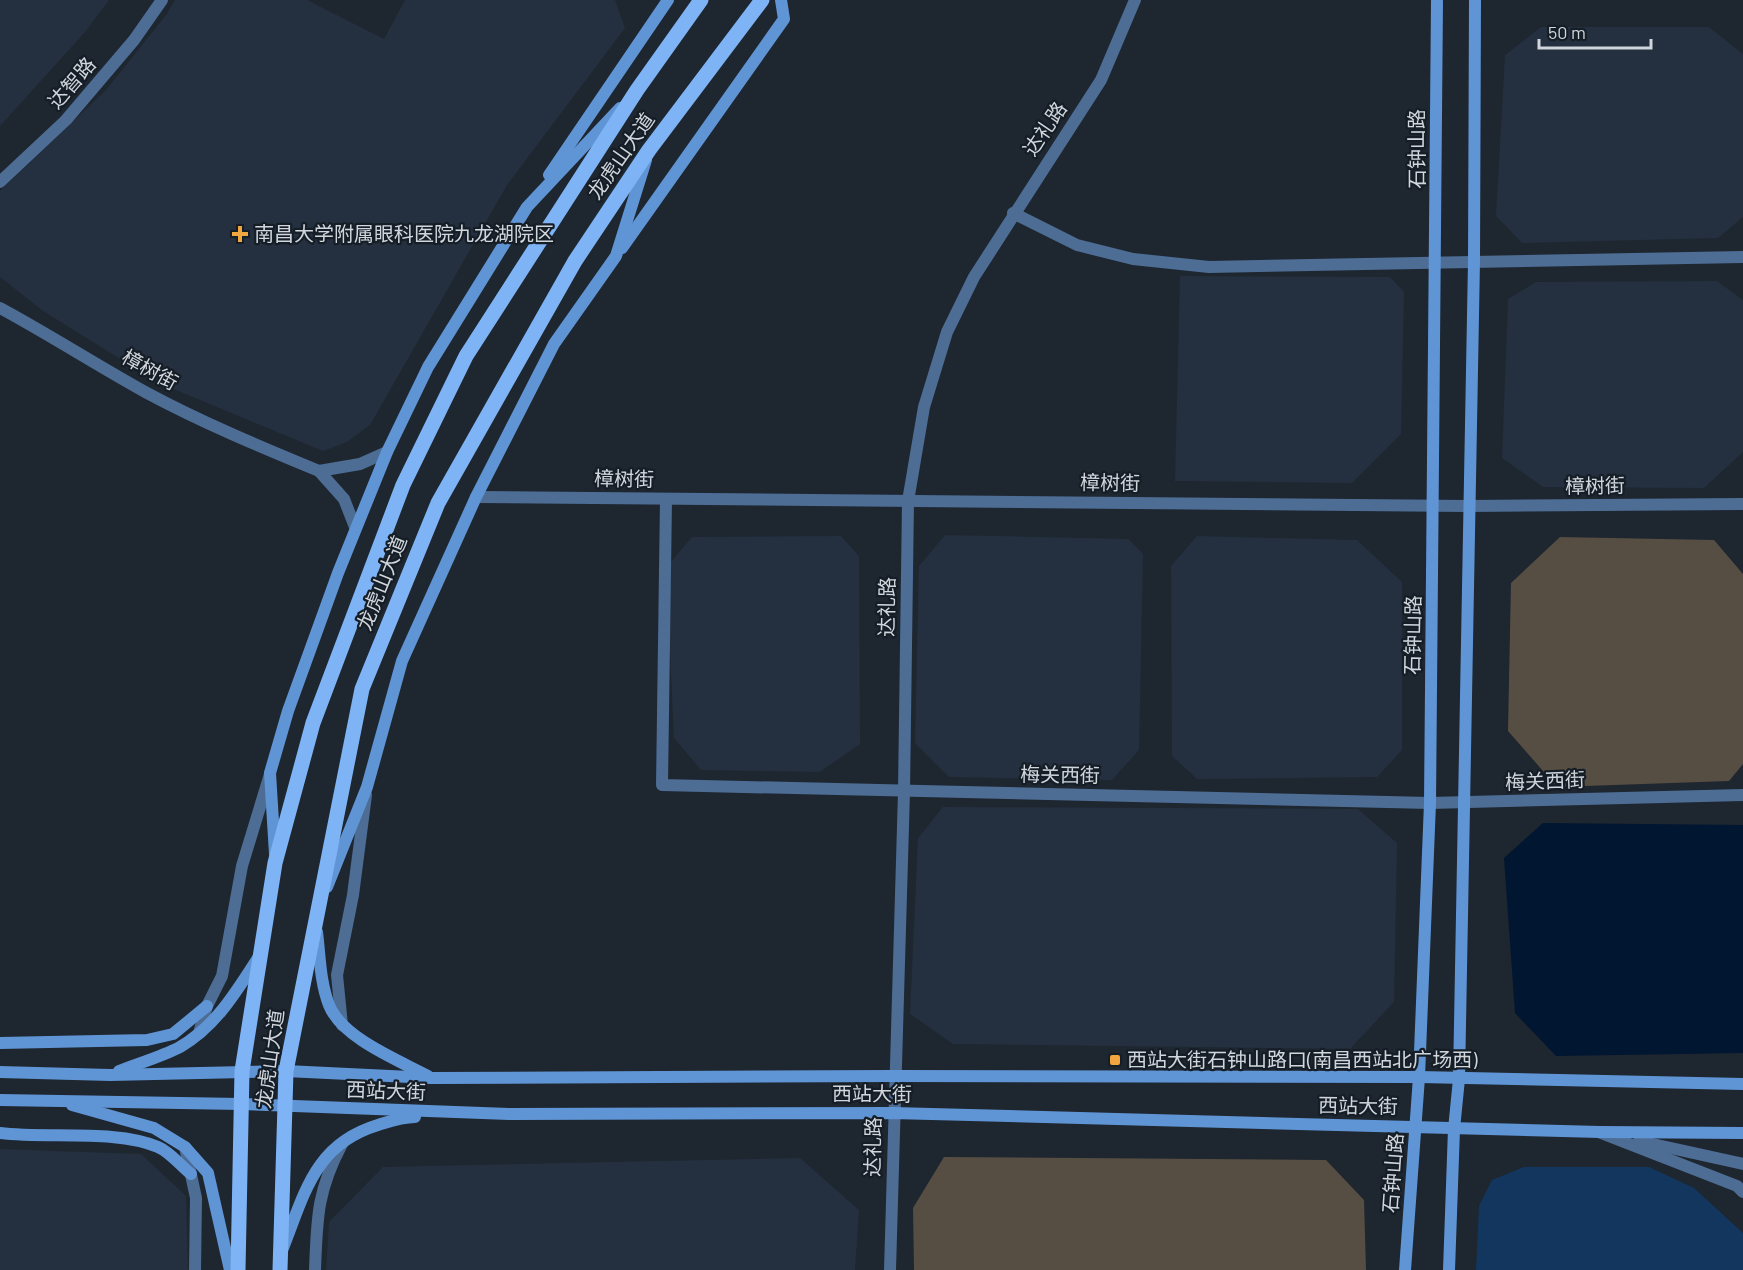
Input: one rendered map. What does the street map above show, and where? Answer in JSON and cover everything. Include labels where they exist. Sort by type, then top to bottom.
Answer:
[{"type":"main road","points":[[275,863],[270,773],[288,711],[355,527],[387,452],[428,367],[527,207],[668,0]]},
{"type":"main road","name":"龙虎山大道","points":[[238,1270],[242,1071],[258,958],[275,863],[313,723],[403,485],[466,356],[637,90],[701,0]]},
{"type":"main road","name":"龙虎山大道","points":[[280,1262],[283,1107],[286,1071],[362,689],[438,503],[575,261],[649,150],[762,0]]},
{"type":"main road","points":[[431,1078],[368,1044],[342,1025],[329,1006],[322,980],[315,917],[367,787],[402,661],[476,497],[554,344],[784,19],[781,0]]},
{"type":"main road","name":"石钟山路","points":[[1405,1270],[1419,1077],[1430,803],[1437,0]]},
{"type":"main road","points":[[1449,1270],[1454,1129],[1459,1079],[1467,506],[1473,261],[1475,0]]},
{"type":"main road","points":[[527,207],[637,90]]},
{"type":"main road","points":[[616,256],[649,150]]},
{"type":"main road","points":[[110,1074],[179,1047],[199,1033],[222,1013],[258,958]]},
{"type":"main road","points":[[0,1042],[147,1040],[172,1034],[207,1006]]},
{"type":"main road","name":"西站大街","points":[[0,1072],[110,1074],[286,1071],[431,1078],[1419,1077],[1743,1084]]},
{"type":"main road","name":"西站大街","points":[[0,1100],[241,1104],[509,1114],[893,1113],[1454,1129],[1743,1133]]},
{"type":"main road","points":[[57,1100],[154,1128],[185,1147],[208,1173],[230,1270]]},
{"type":"main road","points":[[280,1262],[308,1182],[327,1154],[345,1139],[405,1117],[509,1114]]},
{"type":"main road","points":[[0,1133],[25,1136],[128,1139],[160,1148],[191,1174]]},
{"type":"street","name":"达智路","points":[[0,182],[66,120],[134,40],[162,0]]},
{"type":"street","name":"达礼路","points":[[890,1270],[904,792],[908,501],[924,407],[947,332],[974,277],[1012,213],[1101,80],[1135,0]]},
{"type":"street","points":[[1012,213],[1077,245],[1132,259],[1209,267],[1743,257]]},
{"type":"street","name":"樟树街","points":[[0,308],[64,342],[146,392],[231,435],[319,471]]},
{"type":"street","points":[[319,471],[360,464],[387,452]]},
{"type":"street","points":[[319,471],[344,499],[355,527]]},
{"type":"street","name":"樟树街","points":[[476,497],[1434,506],[1743,504]]},
{"type":"street","name":"梅关西街","points":[[666,499],[662,784],[904,792],[1430,803],[1743,795]]},
{"type":"street","points":[[199,1033],[207,1006],[222,975],[242,867],[270,773]]},
{"type":"street","points":[[342,1025],[337,975],[353,895],[367,787]]},
{"type":"street","points":[[1600,1132],[1743,1164]]},
{"type":"street","points":[[1600,1132],[1737,1186],[1743,1192]]},
{"type":"street","points":[[315,1270],[317,1212],[326,1174],[345,1139]]},
{"type":"street","points":[[185,1147],[196,1198],[195,1270]]},
{"type":"shaded area","points":[[0,0],[109,0],[85,32],[0,126]]},
{"type":"shaded area","name":"南昌大学附属眼科医院九龙湖院区","points":[[175,0],[307,0],[384,39],[405,0],[615,0],[625,28],[507,185],[370,425],[347,442],[323,451],[159,383],[43,311],[0,277],[0,191],[106,90],[166,15]]},
{"type":"shaded area","points":[[1541,27],[1709,27],[1743,54],[1743,217],[1718,238],[1522,243],[1496,216],[1505,55]]},
{"type":"shaded area","points":[[1180,276],[1390,277],[1404,292],[1401,434],[1352,483],[1175,481]]},
{"type":"shaded area","points":[[1717,281],[1743,300],[1743,452],[1704,488],[1543,487],[1502,458],[1508,299],[1536,282]]},
{"type":"shaded area","points":[[945,535],[1128,539],[1143,554],[1139,750],[1112,780],[949,777],[915,743],[919,566]]},
{"type":"shaded area","points":[[841,536],[859,556],[860,744],[820,772],[701,770],[674,738],[666,568],[692,537]]},
{"type":"shaded area","points":[[1197,536],[1357,540],[1402,582],[1402,750],[1377,777],[1197,779],[1172,756],[1171,566]]},
{"type":"shaded area","points":[[943,807],[1358,809],[1397,843],[1394,1002],[1350,1049],[953,1044],[910,1014],[918,838]]},
{"type":"shaded area","points":[[1543,823],[1743,825],[1743,1053],[1556,1056],[1515,1013],[1504,858]]},
{"type":"shaded area","points":[[0,1149],[141,1154],[186,1196],[188,1270],[0,1270]]},
{"type":"shaded area","points":[[800,1158],[859,1210],[855,1270],[326,1270],[329,1222],[383,1167]]},
{"type":"shaded area","points":[[1524,1167],[1649,1167],[1694,1188],[1743,1233],[1743,1270],[1476,1270],[1479,1206],[1492,1180]]},
{"type":"building","points":[[1560,537],[1714,540],[1743,574],[1743,764],[1729,781],[1557,787],[1508,731],[1511,583]]},
{"type":"building","points":[[944,1157],[1326,1160],[1364,1200],[1366,1270],[914,1270],[913,1208]]},
{"type":"place","name":"南昌大学附属眼科医院九龙湖院区","points":[[240,234]]},
{"type":"place","name":"西站大街石钟山路口(南昌西站北广场西)","points":[[1115,1060]]}]
